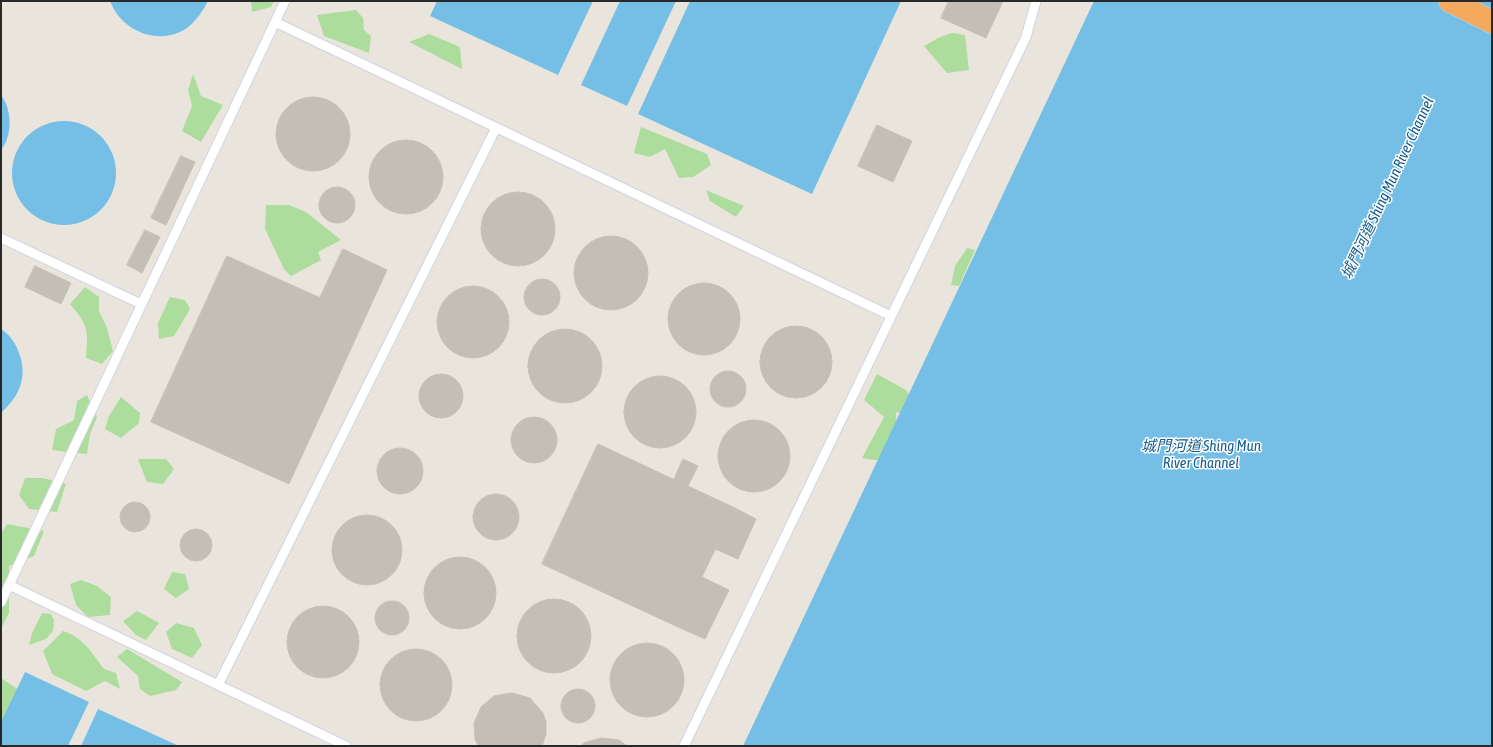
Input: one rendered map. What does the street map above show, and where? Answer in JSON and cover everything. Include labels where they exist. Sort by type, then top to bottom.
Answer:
[{"type":"highway","points":[[1450,1],[1490,22]]},
{"type":"lane","points":[[1,602],[285,1]]},
{"type":"lane","points":[[684,746],[1026,37],[1036,1]]},
{"type":"lane","points":[[275,22],[891,316]]},
{"type":"lane","points":[[218,685],[496,128]]},
{"type":"lane","points":[[1,238],[142,304]]},
{"type":"lane","points":[[9,585],[346,746]]},
{"type":"green space","points":[[251,1],[274,1],[271,7],[252,12]]},
{"type":"green space","points":[[356,10],[363,18],[364,30],[371,36],[369,53],[324,36],[317,15]]},
{"type":"green space","points":[[952,33],[965,35],[969,70],[947,73],[924,46],[940,37]]},
{"type":"green space","points":[[429,34],[460,47],[462,69],[409,42]]},
{"type":"green space","points":[[193,74],[201,96],[223,105],[201,142],[182,131],[192,106],[188,90]]},
{"type":"green space","points":[[641,127],[707,154],[711,165],[693,177],[679,178],[665,149],[650,157],[634,153]]},
{"type":"green space","points":[[706,190],[744,206],[736,217],[710,201]]},
{"type":"green space","points":[[266,205],[289,205],[306,212],[341,240],[318,252],[321,260],[291,276],[284,269],[265,229]]},
{"type":"green space","points":[[967,248],[975,250],[959,286],[951,285],[955,266]]},
{"type":"green space","points":[[85,287],[99,297],[99,311],[107,328],[113,351],[102,364],[86,358],[86,329],[81,318],[70,304]]},
{"type":"green space","points":[[170,297],[185,300],[190,309],[174,336],[159,339],[158,323]]},
{"type":"green space","points":[[877,374],[906,390],[917,406],[911,416],[896,412],[897,448],[887,462],[862,458],[884,417],[864,400]]},
{"type":"green space","points":[[87,395],[97,417],[90,434],[87,454],[52,450],[56,429],[74,420],[77,401]]},
{"type":"green space","points":[[121,397],[140,413],[139,423],[121,438],[105,429],[109,416]]},
{"type":"green space","points":[[138,459],[166,459],[174,469],[163,484],[147,482]]},
{"type":"green space","points":[[25,478],[43,478],[66,484],[57,512],[29,509],[19,495]]},
{"type":"green space","points":[[7,524],[44,531],[34,556],[9,566],[9,613],[1,629],[1,534]]},
{"type":"green space","points":[[172,572],[185,574],[189,589],[176,598],[164,589]]},
{"type":"green space","points":[[81,580],[97,586],[111,597],[110,615],[88,617],[76,605],[70,584]]},
{"type":"green space","points":[[137,611],[159,623],[146,640],[136,635],[123,621]]},
{"type":"green space","points":[[42,613],[51,614],[54,620],[53,631],[46,639],[29,645],[32,633]]},
{"type":"green space","points":[[176,623],[194,628],[202,645],[192,658],[172,649],[166,632]]},
{"type":"green space","points":[[63,631],[82,641],[104,669],[116,673],[120,689],[105,681],[86,691],[52,674],[43,651]]},
{"type":"green space","points":[[127,649],[182,682],[176,690],[150,696],[140,689],[138,676],[117,657]]},
{"type":"green space","points":[[1,678],[31,698],[1,735]]},
{"type":"water","points":[[110,1],[208,1],[199,16],[187,28],[176,34],[153,36],[132,28],[123,21],[115,12]]},
{"type":"water","points":[[437,1],[593,1],[558,75],[430,16]]},
{"type":"water","points":[[620,1],[676,1],[627,106],[581,85]]},
{"type":"water","points":[[690,1],[901,1],[812,194],[638,114]]},
{"type":"water","name":"城門河道 Shing Mun River Channel","points":[[1094,1],[1492,1],[1492,746],[743,746]]},
{"type":"water","points":[[1,95],[5,101],[10,122],[8,137],[1,150]]},
{"type":"water","points":[[64,121],[84,125],[101,136],[112,153],[116,173],[112,193],[101,210],[84,221],[64,225],[44,221],[27,210],[16,193],[12,173],[16,153],[27,136],[44,125]]},
{"type":"water","points":[[1,329],[10,337],[17,348],[21,358],[22,375],[21,384],[14,399],[1,413]]},
{"type":"water","points":[[25,672],[89,702],[68,746],[1,746],[1,722]]},
{"type":"water","points":[[98,709],[179,746],[81,746]]},
{"type":"building","points":[[949,1],[1003,1],[986,38],[941,18]]},
{"type":"building","points":[[313,97],[334,103],[344,113],[350,134],[344,155],[334,165],[313,171],[292,165],[282,155],[276,134],[282,113],[292,103]]},
{"type":"building","points":[[877,125],[912,141],[893,182],[858,166]]},
{"type":"building","points":[[399,140],[413,140],[427,146],[437,156],[443,170],[443,184],[437,198],[427,208],[413,214],[399,214],[385,208],[375,198],[369,184],[369,170],[375,156],[385,146]]},
{"type":"building","points":[[181,156],[195,162],[166,225],[151,218]]},
{"type":"building","points":[[337,187],[350,192],[355,205],[350,218],[337,223],[324,218],[319,205],[324,192]]},
{"type":"building","points":[[518,192],[532,195],[544,203],[552,215],[555,229],[552,243],[544,255],[532,263],[518,266],[504,263],[492,255],[484,243],[481,229],[484,215],[492,203],[504,195]]},
{"type":"building","points":[[145,230],[160,237],[142,273],[127,265]]},
{"type":"building","points":[[611,236],[632,242],[642,252],[648,273],[642,294],[632,304],[611,310],[590,304],[580,294],[574,273],[580,252],[590,242]]},
{"type":"building","points":[[343,249],[387,270],[365,318],[320,298]]},
{"type":"building","points":[[227,256],[365,318],[289,484],[151,422]]},
{"type":"building","points":[[35,266],[71,283],[61,304],[25,287]]},
{"type":"building","points":[[542,279],[555,284],[560,297],[555,310],[542,315],[529,310],[524,297],[529,284]]},
{"type":"building","points":[[704,283],[724,289],[734,299],[740,319],[734,339],[724,349],[704,355],[684,349],[674,339],[668,319],[674,299],[684,289]]},
{"type":"building","points":[[466,286],[480,286],[487,288],[499,296],[507,308],[509,322],[507,336],[499,348],[487,356],[480,358],[466,358],[459,356],[447,348],[439,336],[437,329],[437,315],[439,308],[447,296],[459,288]]},
{"type":"building","points":[[796,326],[816,332],[826,342],[832,362],[826,382],[816,392],[796,398],[776,392],[766,382],[760,362],[766,342],[776,332]]},
{"type":"building","points":[[565,329],[586,335],[596,345],[602,366],[596,387],[586,397],[565,403],[544,397],[534,387],[528,366],[534,345],[544,335]]},
{"type":"building","points":[[728,371],[741,376],[746,389],[741,402],[728,407],[715,402],[710,389],[715,376]]},
{"type":"building","points":[[437,374],[445,374],[457,380],[463,392],[463,400],[457,412],[445,418],[437,418],[425,412],[419,400],[419,392],[425,380]]},
{"type":"building","points":[[653,376],[667,376],[674,378],[686,386],[694,398],[696,412],[694,426],[686,438],[674,446],[667,448],[653,448],[646,446],[634,438],[626,426],[624,419],[624,405],[626,398],[634,386],[646,378]]},
{"type":"building","points":[[539,417],[543,418],[553,427],[556,431],[556,449],[547,459],[539,463],[529,463],[521,459],[512,449],[511,435],[515,427],[525,418]]},
{"type":"building","points":[[754,420],[768,423],[780,430],[787,442],[790,456],[787,470],[780,482],[768,489],[754,492],[740,489],[728,482],[721,470],[718,456],[721,442],[728,430],[740,423]]},
{"type":"building","points":[[598,444],[735,508],[678,627],[542,564]]},
{"type":"building","points":[[395,448],[405,448],[413,452],[419,458],[423,466],[423,476],[419,484],[413,490],[405,494],[395,494],[387,490],[381,484],[377,476],[377,466],[381,458],[387,452]]},
{"type":"building","points":[[683,459],[698,466],[688,486],[674,480]]},
{"type":"building","points":[[501,494],[505,495],[515,504],[518,508],[518,526],[509,536],[501,540],[491,540],[483,536],[474,526],[473,512],[477,504],[487,495]]},
{"type":"building","points":[[135,502],[141,503],[149,511],[149,523],[141,531],[135,532],[129,531],[121,523],[120,517],[121,511],[129,503]]},
{"type":"building","points":[[735,508],[756,519],[738,559],[715,549]]},
{"type":"building","points":[[367,515],[380,518],[392,525],[399,537],[402,550],[399,563],[392,575],[380,582],[367,585],[354,582],[342,575],[335,563],[332,550],[335,537],[342,525],[354,518]]},
{"type":"building","points":[[193,529],[199,529],[209,536],[212,545],[211,551],[205,558],[199,561],[193,561],[183,554],[180,548],[180,542],[187,532]]},
{"type":"building","points":[[460,557],[480,563],[490,573],[496,593],[490,613],[480,623],[460,629],[440,623],[430,613],[424,593],[430,573],[440,563]]},
{"type":"building","points":[[702,577],[729,590],[705,639],[678,627]]},
{"type":"building","points":[[554,599],[568,602],[580,610],[588,622],[591,636],[588,650],[580,662],[568,670],[554,673],[540,670],[528,662],[520,650],[517,636],[520,622],[528,610],[540,602]]},
{"type":"building","points":[[395,601],[404,606],[408,611],[408,625],[404,630],[399,634],[389,635],[385,634],[376,625],[375,615],[376,611],[385,602]]},
{"type":"building","points":[[323,606],[343,612],[353,622],[359,642],[353,662],[343,672],[323,678],[303,672],[293,662],[287,642],[293,622],[303,612]]},
{"type":"building","points":[[647,643],[668,649],[678,659],[684,680],[678,701],[668,711],[647,717],[626,711],[616,701],[610,680],[616,659],[626,649]]},
{"type":"building","points":[[416,649],[436,655],[446,665],[452,685],[446,705],[436,715],[416,721],[396,715],[386,705],[380,685],[386,665],[396,655]]},
{"type":"building","points":[[575,689],[581,689],[585,690],[592,696],[595,706],[594,713],[588,720],[581,723],[575,723],[571,722],[564,716],[561,709],[561,703],[562,699],[568,692]]},
{"type":"building","points":[[512,693],[530,698],[543,713],[546,722],[546,734],[542,746],[478,746],[475,739],[474,723],[481,707],[494,696]]},
{"type":"building","points":[[601,738],[619,740],[627,746],[581,746],[584,743]]}]
